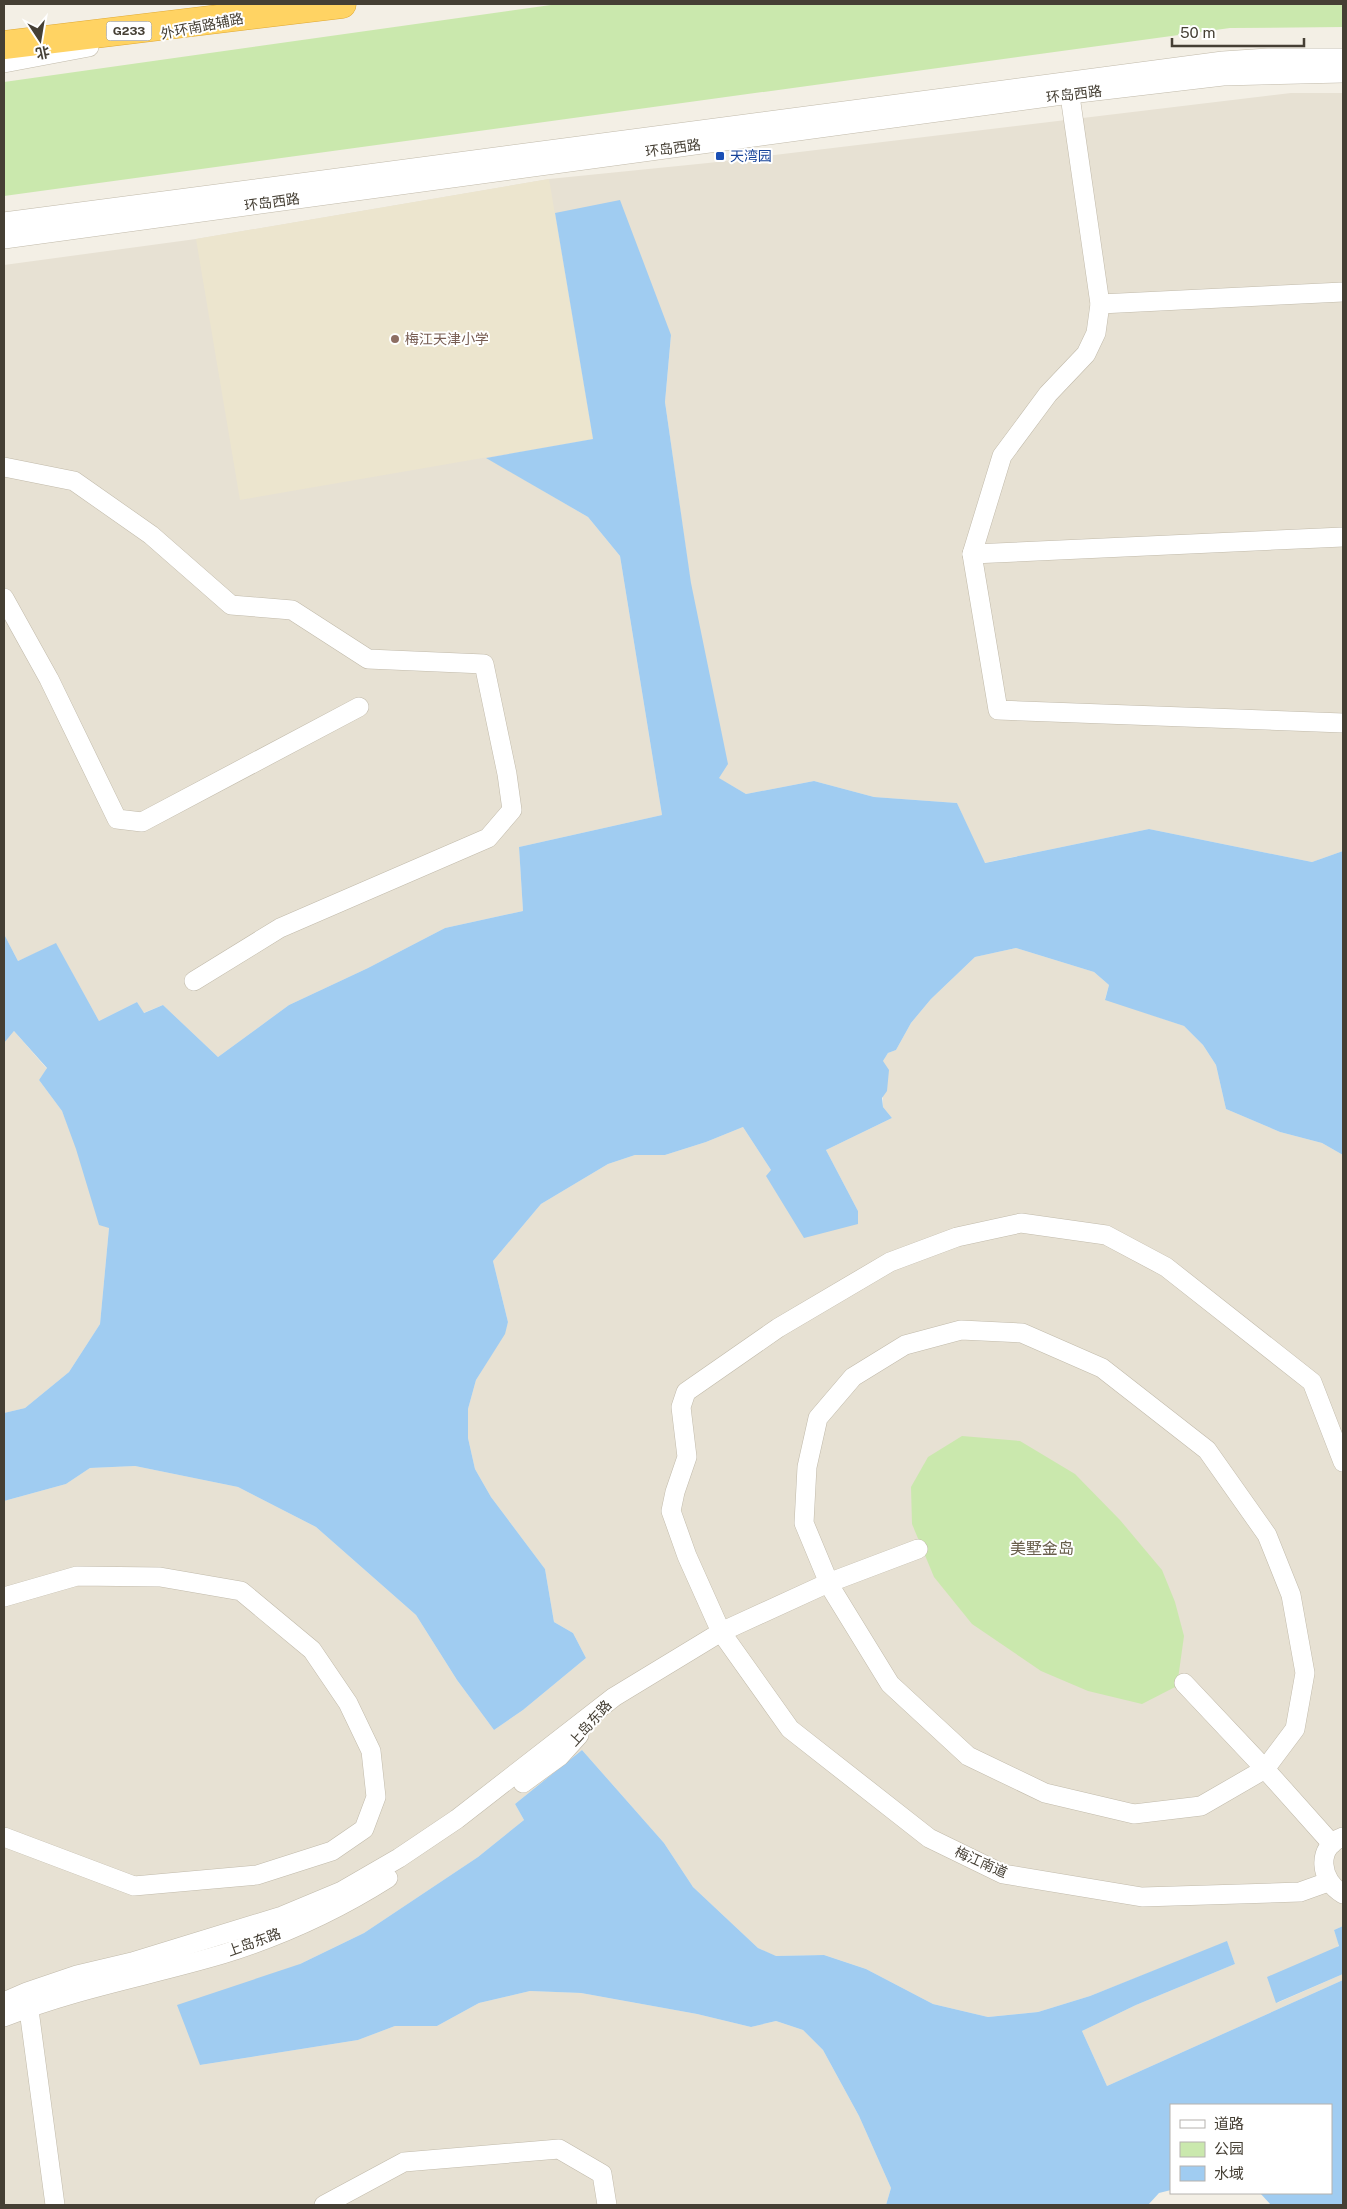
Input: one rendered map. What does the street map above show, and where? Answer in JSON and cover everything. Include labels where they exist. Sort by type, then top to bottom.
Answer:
[{"type":"highway","name":"G233","points":[[4,46],[342,4]]},
{"type":"street","name":"外环南路辅路","points":[[4,63],[254,16]]},
{"type":"street","name":"环岛西路","points":[[4,239],[1069,87],[1222,61],[1343,58]]},
{"type":"street","name":"环岛西路","points":[[4,222],[1069,87],[1223,76],[1343,73]]},
{"type":"street","points":[[1069,87],[1100,304],[1096,333],[1086,354],[1048,394],[1002,456],[972,554],[998,710],[1343,723]]},
{"type":"street","points":[[1100,304],[1343,292]]},
{"type":"street","points":[[4,467],[74,481],[151,535],[231,605],[292,610],[368,659],[484,664],[507,774],[512,810],[488,838],[280,928],[194,980]]},
{"type":"street","points":[[972,554],[1343,537]]},
{"type":"street","points":[[4,598],[49,679],[117,819],[142,822],[358,707]]},
{"type":"street","name":"梅江南道","points":[[1328,1882],[1300,1892],[1142,1897],[1003,1874],[929,1838],[790,1729],[722,1632],[687,1556],[671,1511],[675,1492],[687,1457],[680,1407],[686,1392],[778,1328],[890,1262],[957,1236],[1021,1223],[1106,1235],[1166,1267],[1312,1382],[1343,1462]]},
{"type":"street","points":[[961,1330],[1022,1333],[1102,1368],[1207,1450],[1267,1536],[1292,1596],[1305,1673],[1295,1729],[1265,1769],[1201,1806],[1134,1814],[1045,1792],[968,1756],[890,1684],[828,1583],[804,1523],[807,1467],[818,1418],[853,1377],[905,1345],[961,1330]]},
{"type":"street","name":"上岛东路","points":[[4,2017],[28,1999],[77,1975],[141,1959],[282,1916],[342,1891],[399,1858],[457,1819],[614,1697],[722,1632],[828,1583],[918,1549]]},
{"type":"street","points":[[4,1597],[78,1576],[160,1576],[241,1591],[312,1650],[348,1703],[371,1751],[376,1797],[364,1829],[332,1851],[257,1875],[134,1886],[4,1837]]},
{"type":"street","points":[[1184,1683],[1265,1769],[1337,1840],[1326,1853],[1324,1873],[1328,1882],[1343,1894]]},
{"type":"street","points":[[28,1999],[55,2205]]},
{"type":"street","name":"上岛东路","points":[[4,2002],[28,1999]]},
{"type":"street","points":[[324,2205],[404,2162],[559,2149],[602,2174],[607,2205]]},
{"type":"shaded area","points":[[1291,93],[1343,93],[1343,851],[1312,862],[1149,829],[984,863],[957,803],[874,797],[814,781],[746,794],[718,778],[665,402],[671,335],[555,213],[593,439],[487,458],[588,517],[620,556],[662,815],[519,847],[523,911],[445,928],[368,968],[289,1005],[218,1057],[163,1005],[143,1013],[137,1002],[99,1021],[56,944],[18,961],[4,934],[4,265],[196,239],[549,179],[708,163]]},
{"type":"shaded area","name":"梅江天津小学","points":[[549,179],[593,439],[240,500],[196,239]]},
{"type":"shaded area","points":[[1016,948],[1094,972],[1109,985],[1105,999],[1184,1026],[1203,1045],[1216,1065],[1226,1109],[1280,1132],[1322,1143],[1343,1155],[1343,1926],[1334,1930],[1339,1945],[1277,2003],[1343,1974],[1343,1980],[1107,2086],[1082,2031],[1136,2005],[1235,1964],[1227,1942],[1090,1996],[1038,2012],[988,2017],[933,2004],[866,1969],[824,1955],[775,1956],[758,1948],[693,1887],[664,1843],[582,1750],[515,1804],[524,1820],[478,1857],[364,1933],[300,1964],[200,2065],[358,2040],[395,2026],[437,2026],[479,2003],[530,1991],[581,1993],[697,2014],[751,2027],[776,2021],[803,2030],[823,2050],[859,2116],[891,2188],[886,2205],[4,2205],[4,1501],[66,1484],[90,1468],[135,1466],[238,1487],[316,1527],[416,1615],[457,1680],[494,1730],[523,1710],[586,1658],[573,1633],[554,1622],[545,1569],[491,1497],[475,1469],[468,1438],[468,1409],[476,1380],[504,1334],[508,1322],[493,1261],[541,1204],[608,1164],[635,1155],[665,1155],[706,1142],[743,1127],[771,1170],[858,1211],[826,1150],[892,1118],[883,1107],[883,1061],[888,1053],[896,1050],[911,1023],[931,999],[975,957]]},
{"type":"shaded area","points":[[14,1031],[47,1069],[39,1080],[62,1111],[109,1228],[100,1324],[69,1372],[25,1408],[4,1413],[4,1043]]},
{"type":"green space","points":[[558,4],[1343,4],[1343,27],[1230,28],[4,196],[4,82]]},
{"type":"green space","points":[[962,1436],[1020,1441],[1075,1474],[1120,1520],[1162,1570],[1175,1602],[1184,1636],[1177,1686],[1142,1704],[1088,1691],[1041,1671],[972,1624],[934,1577],[912,1524],[911,1487],[928,1457]]},
{"type":"water","points":[[620,200],[671,335],[665,402],[691,583],[728,764],[719,778],[746,794],[814,781],[874,797],[957,803],[985,863],[1149,829],[1312,862],[1343,851],[1343,1155],[1322,1143],[1280,1132],[1226,1109],[1216,1065],[1203,1045],[1184,1026],[1105,1000],[1109,985],[1094,972],[1016,948],[975,957],[931,999],[911,1023],[896,1050],[888,1053],[883,1061],[889,1070],[887,1091],[882,1098],[883,1107],[892,1118],[826,1150],[858,1211],[858,1224],[804,1238],[766,1176],[771,1170],[743,1127],[706,1142],[665,1155],[635,1155],[608,1164],[541,1204],[493,1261],[508,1322],[505,1334],[476,1380],[468,1409],[468,1438],[475,1469],[491,1497],[545,1569],[554,1622],[573,1633],[586,1658],[523,1710],[494,1730],[457,1680],[416,1615],[316,1527],[238,1487],[135,1466],[90,1468],[66,1484],[4,1501],[4,1413],[25,1408],[69,1372],[100,1324],[109,1228],[99,1225],[76,1149],[62,1111],[39,1080],[47,1068],[14,1031],[4,1043],[4,934],[18,961],[56,943],[99,1021],[137,1002],[144,1013],[163,1005],[218,1057],[289,1005],[368,968],[445,928],[523,911],[519,847],[662,815],[620,556],[588,517],[486,458],[593,439],[555,213]]},
{"type":"water","points":[[582,1750],[664,1843],[693,1887],[758,1948],[776,1956],[824,1955],[866,1969],[933,2004],[988,2017],[1038,2012],[1090,1996],[1227,1941],[1235,1964],[1136,2005],[1082,2031],[1107,2086],[1343,1980],[1343,2205],[1271,2205],[1261,2194],[1332,2194],[1332,2104],[1170,2104],[1170,2190],[1159,2193],[1148,2205],[886,2205],[891,2188],[859,2116],[823,2050],[803,2030],[776,2021],[751,2027],[697,2014],[581,1993],[530,1991],[479,2003],[437,2026],[395,2026],[358,2040],[200,2065],[177,2005],[300,1964],[364,1933],[478,1857],[524,1820],[515,1804]]},
{"type":"water","points":[[1343,1926],[1343,1974],[1276,2003],[1267,1977],[1339,1946],[1334,1930]]},
{"type":"place","name":"天湾园","points":[[720,156]]},
{"type":"place","name":"梅江天津小学","points":[[395,339]]},
{"type":"district","name":"美墅金岛","points":[[1042,1548]]}]
